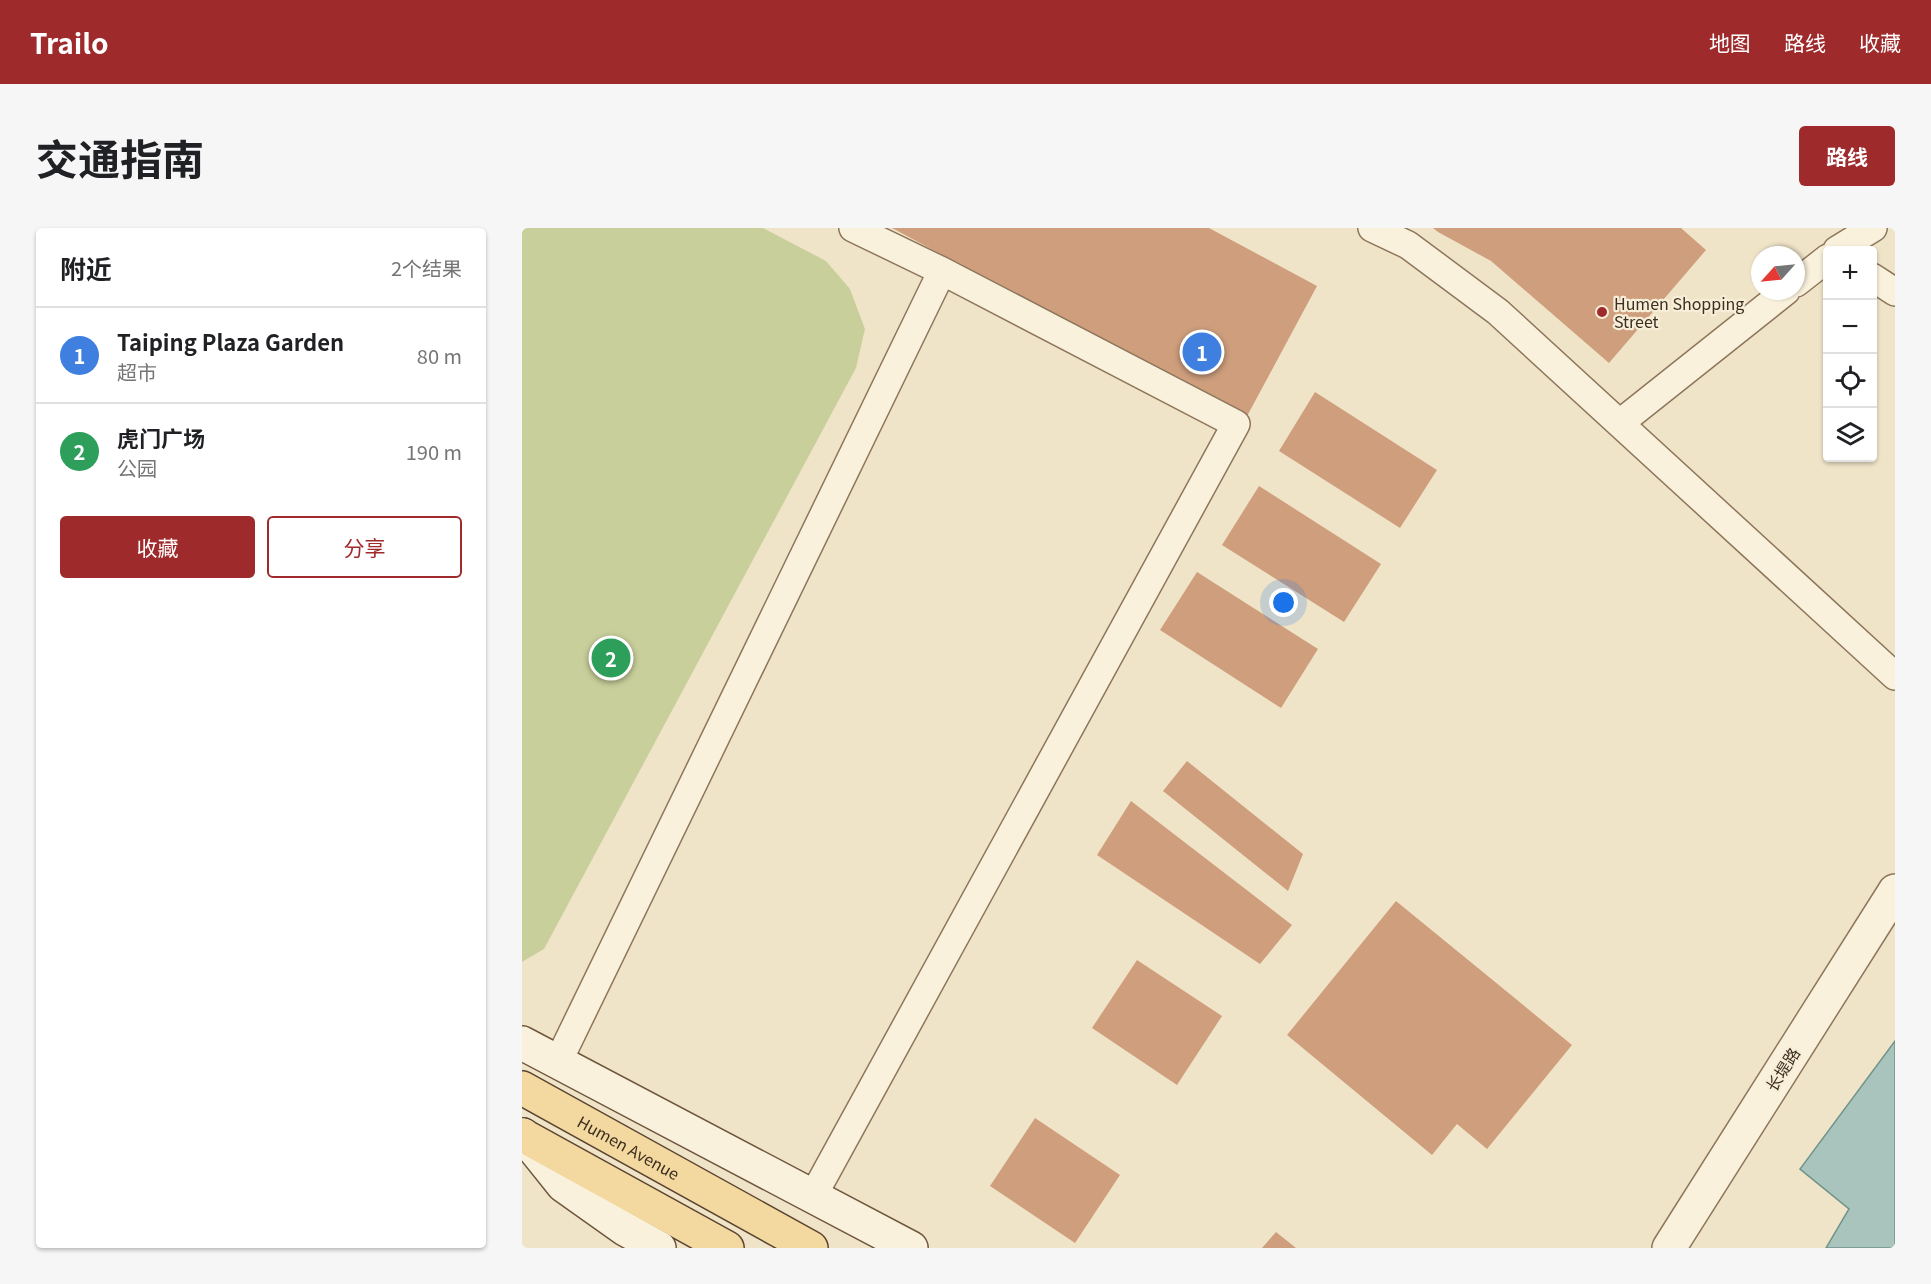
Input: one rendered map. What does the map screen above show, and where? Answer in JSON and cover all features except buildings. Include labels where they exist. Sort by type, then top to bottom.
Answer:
[{"type":"main road","name":"长堤路","points":[[1669,1248],[1895,891]]},
{"type":"main road","points":[[522,1043],[911,1248]]},
{"type":"main road","name":"Humen Avenue","points":[[522,1088],[811,1248]]},
{"type":"main road","points":[[522,1135],[721,1245]]},
{"type":"main road","points":[[522,1135],[563,1185],[625,1229],[659,1248]]},
{"type":"street","points":[[813,1196],[1236,423],[853,228]]},
{"type":"street","points":[[1372,228],[1408,245],[1498,312],[1895,676]]},
{"type":"street","points":[[1844,246],[1873,228]]},
{"type":"street","points":[[1805,276],[1823,261]]},
{"type":"street","points":[[558,1062],[942,272]]},
{"type":"street","points":[[1877,280],[1895,292]]},
{"type":"street","points":[[1620,423],[1775,300]]},
{"type":"green space","points":[[522,228],[763,228],[826,261],[850,289],[865,329],[856,368],[544,949],[522,962]]},
{"type":"water","points":[[1895,1041],[1895,1248],[1826,1248],[1849,1209],[1800,1169]]},
{"type":"place","name":"Humen Shopping Street","points":[[1602,312]]},
{"type":"place","name":"Taiping Plaza Garden","points":[[1202,352]]},
{"type":"place","name":"虎门广场","points":[[611,658]]}]
